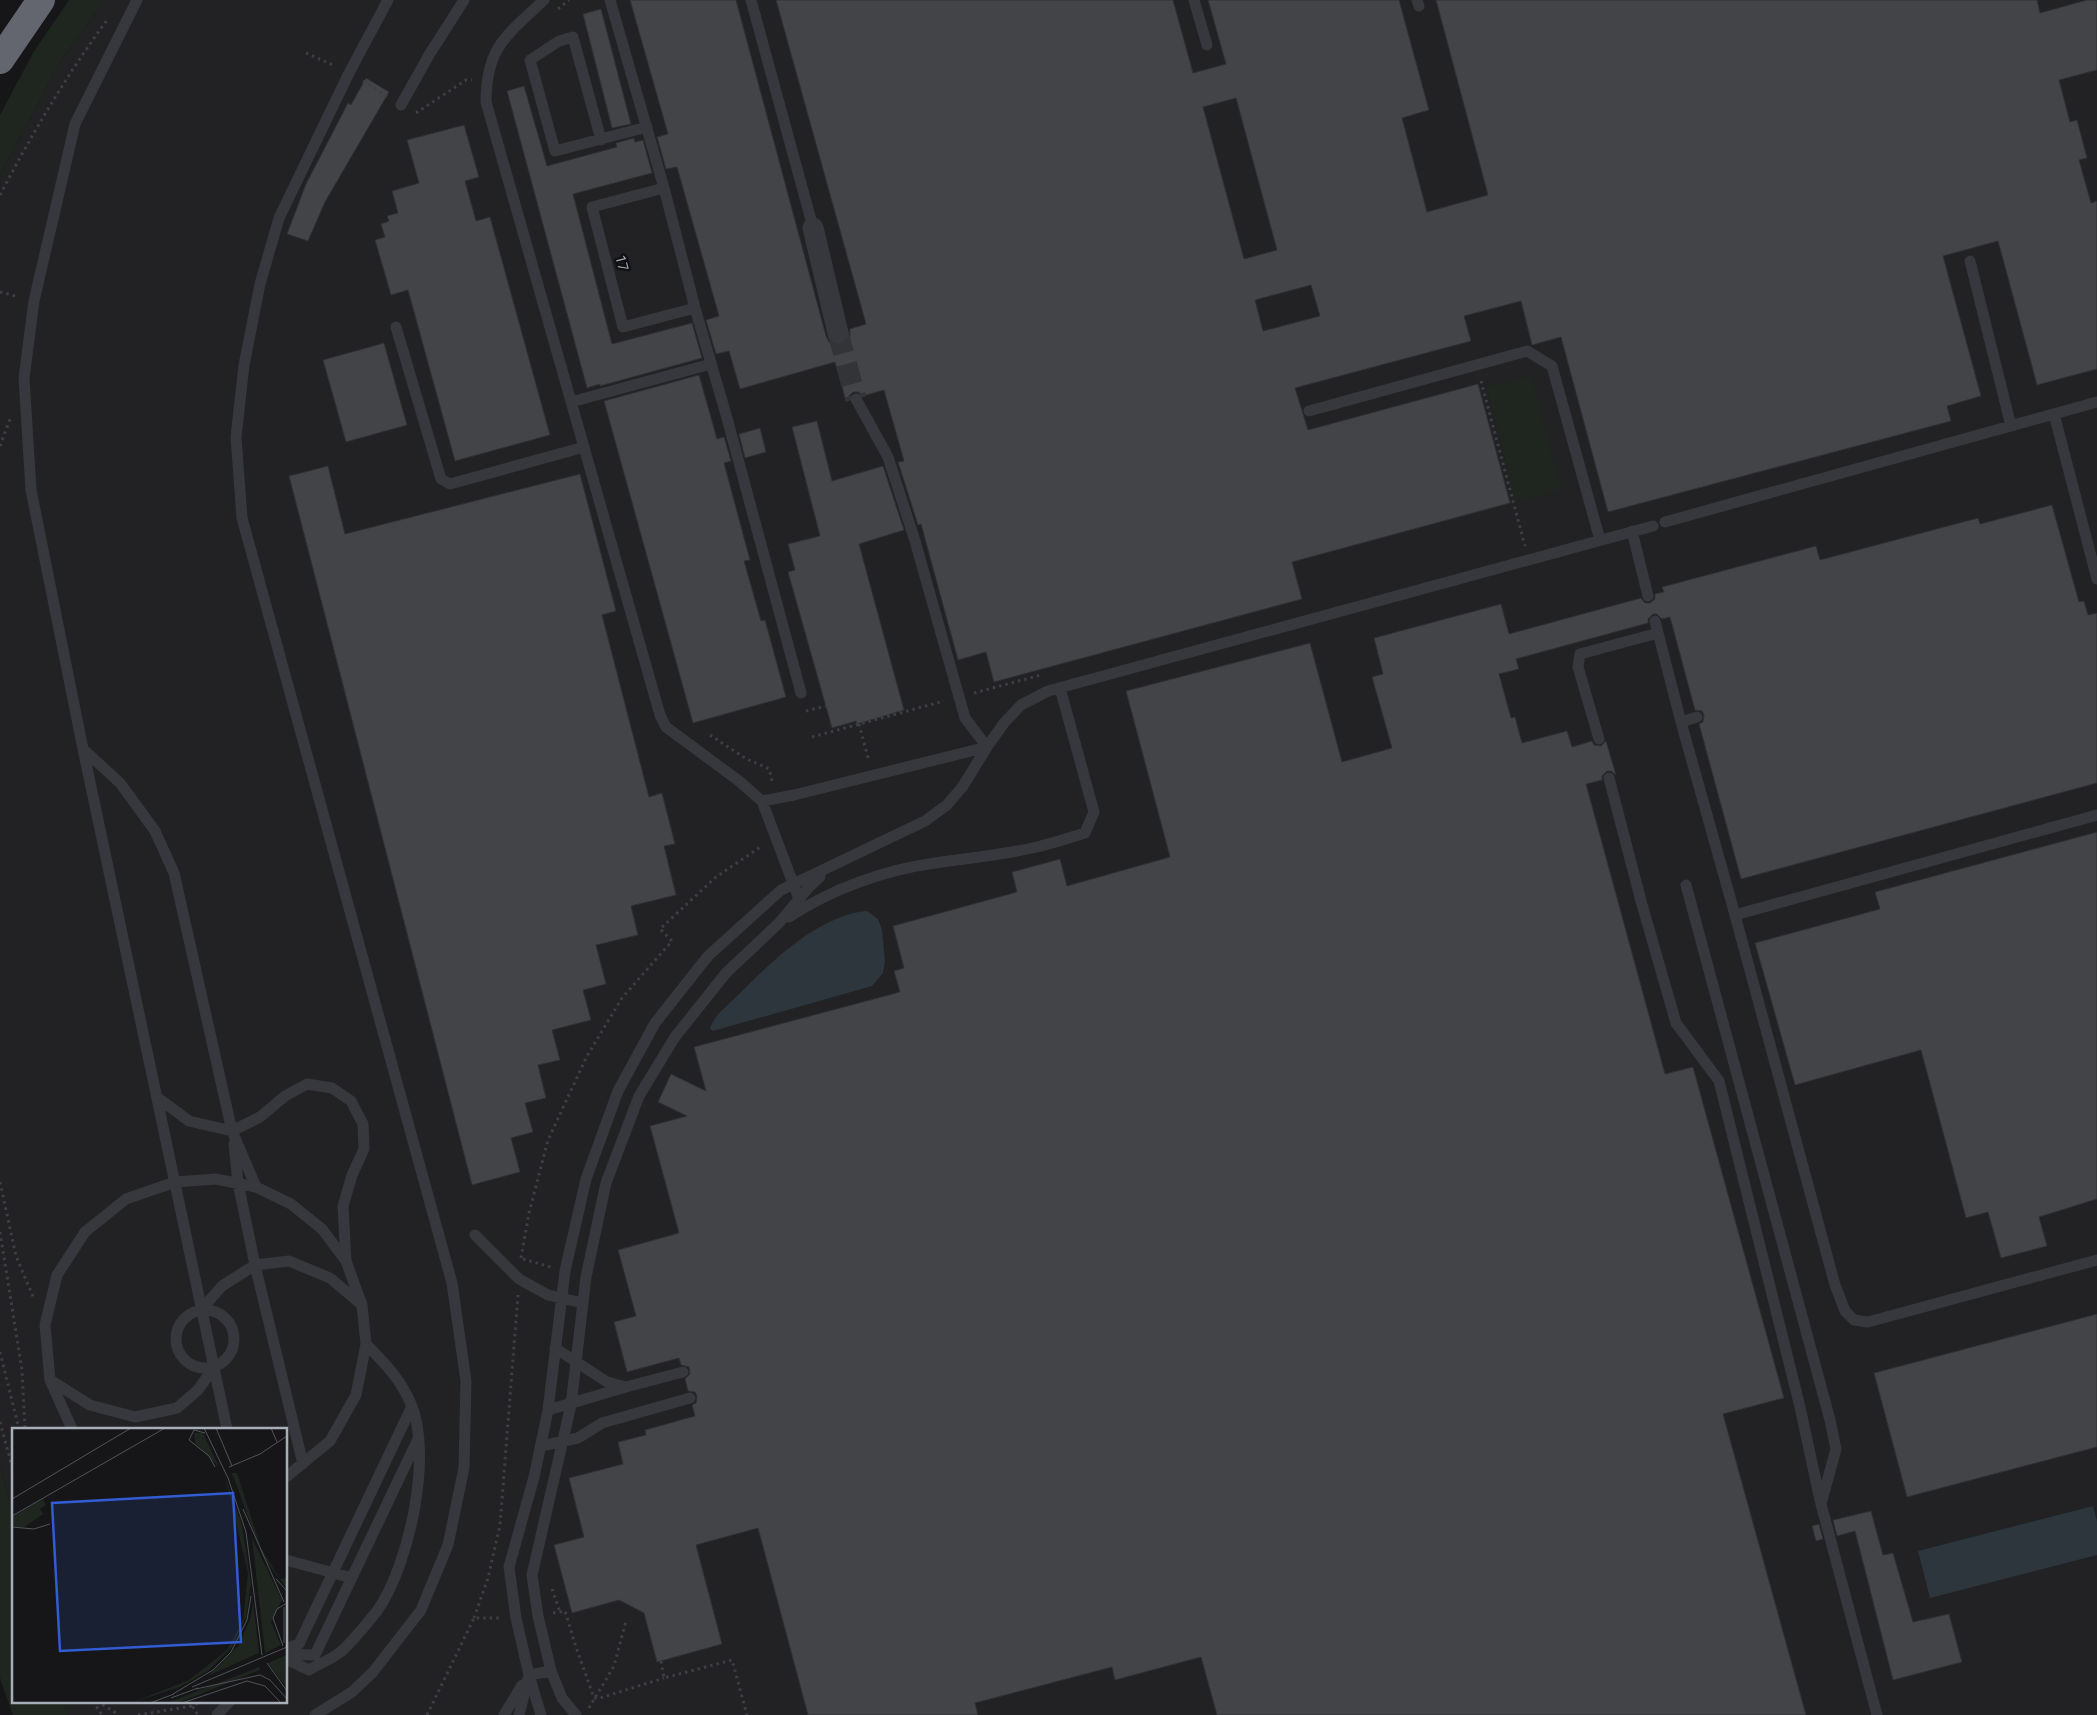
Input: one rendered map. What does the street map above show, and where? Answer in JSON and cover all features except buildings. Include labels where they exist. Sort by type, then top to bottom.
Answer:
[{"type":"highway","points":[[0,60],[41,0]]},
{"type":"street","points":[[812,224],[834,308],[838,332]]},
{"type":"lane","points":[[137,0],[75,124],[34,301],[24,378],[31,490],[83,749],[227,1428]]},
{"type":"lane","points":[[316,1715],[364,1682],[421,1610],[448,1545],[464,1468],[466,1381],[452,1284],[242,518],[236,436],[244,365],[260,284],[280,218],[349,73],[388,0]]},
{"type":"lane","points":[[401,106],[429,55],[464,0]]},
{"type":"lane","points":[[544,0],[506,36],[490,62],[486,80],[486,102],[571,402],[660,715],[666,727],[739,781],[762,801],[799,899]]},
{"type":"lane","points":[[610,0],[664,188],[695,308],[801,693]]},
{"type":"lane","points":[[751,0],[812,224]]},
{"type":"lane","points":[[1194,0],[1207,45]]},
{"type":"lane","points":[[601,140],[573,37],[559,41],[530,60],[554,151],[601,140],[646,127]]},
{"type":"lane","name":"17","points":[[664,188],[592,207],[594,216],[623,327],[695,308]]},
{"type":"lane","points":[[1970,261],[2011,426]]},
{"type":"lane","points":[[396,327],[440,479],[450,484],[584,447]]},
{"type":"lane","points":[[1309,411],[1527,351],[1552,366],[1600,540]]},
{"type":"lane","points":[[571,402],[711,364]]},
{"type":"lane","points":[[856,399],[888,457],[915,541],[965,718],[986,747]]},
{"type":"lane","points":[[1665,522],[2097,402]]},
{"type":"lane","points":[[2054,414],[2097,579]]},
{"type":"lane","points":[[541,1715],[529,1675],[516,1618],[509,1568],[541,1446],[548,1410],[560,1298],[586,1179],[618,1091],[656,1023],[708,956],[781,890],[924,821],[947,805],[963,786],[986,747],[1021,705],[1048,691],[1529,558],[1653,526]]},
{"type":"lane","points":[[1632,531],[1648,596]]},
{"type":"lane","points":[[1655,621],[1835,1285],[1845,1311],[1854,1320],[1868,1322],[2097,1260]]},
{"type":"lane","points":[[1599,740],[1578,667],[1580,654],[1658,633]]},
{"type":"lane","points":[[779,923],[815,900],[879,876],[934,863],[1037,847],[1085,833],[1094,812],[1060,688]]},
{"type":"lane","points":[[1681,722],[1698,717]]},
{"type":"lane","points":[[762,801],[873,776],[986,747]]},
{"type":"lane","points":[[83,749],[120,783],[155,831],[174,872],[232,1132],[238,1183],[255,1265],[303,1464]]},
{"type":"lane","points":[[1609,778],[1676,1024],[1719,1080],[1800,1407],[1821,1504],[1877,1715]]},
{"type":"lane","points":[[1735,915],[2097,815]]},
{"type":"lane","points":[[576,1715],[562,1698],[551,1671],[538,1616],[532,1575],[571,1405],[583,1303],[606,1183],[639,1096],[675,1037],[726,973],[779,923],[809,887],[831,867]]},
{"type":"lane","points":[[1686,885],[1830,1420],[1836,1449],[1821,1504]]},
{"type":"lane","points":[[158,1098],[189,1121],[232,1132],[260,1117],[285,1096],[307,1084],[332,1088],[351,1101],[363,1124],[364,1149],[352,1175],[343,1206],[346,1260],[362,1305],[366,1344],[356,1395],[330,1441],[288,1475]]},
{"type":"lane","points":[[232,1132],[256,1187]]},
{"type":"lane","points":[[72,1428],[50,1380],[45,1326],[57,1275],[86,1232],[126,1200],[175,1182],[216,1179],[256,1187],[292,1204],[322,1228],[346,1260]]},
{"type":"lane","points":[[475,1235],[519,1279],[548,1295],[583,1303]]},
{"type":"lane","points":[[201,1310],[222,1286],[255,1265],[289,1261],[330,1278],[362,1305]]},
{"type":"lane","points":[[201,1310],[220,1314],[227,1320],[234,1337],[233,1347],[229,1355],[222,1362],[204,1368],[187,1361],[180,1354],[176,1336],[179,1326],[184,1319],[192,1313],[201,1310]]},
{"type":"lane","points":[[288,1660],[309,1670],[340,1653],[377,1610],[394,1576],[413,1523],[421,1461],[419,1438],[412,1406],[399,1379],[366,1344]]},
{"type":"lane","points":[[555,1348],[607,1382],[626,1387]]},
{"type":"lane","points":[[50,1380],[90,1405],[135,1417],[177,1408],[198,1390],[214,1366]]},
{"type":"lane","points":[[548,1410],[683,1372]]},
{"type":"lane","points":[[541,1446],[578,1438],[602,1423],[690,1398]]},
{"type":"lane","points":[[288,1648],[299,1644],[412,1406]]},
{"type":"lane","points":[[288,1654],[315,1655],[419,1438]]},
{"type":"lane","points":[[288,1561],[352,1578]]},
{"type":"lane","points":[[504,1715],[529,1675],[551,1671]]},
{"type":"lane","points":[[519,1715],[529,1675]]},
{"type":"lane","points":[[217,1715],[229,1702]]},
{"type":"path","points":[[0,195],[20,156],[83,53],[110,15]]},
{"type":"path","points":[[1477,366],[1529,558]]},
{"type":"path","points":[[812,737],[1026,679]]},
{"type":"path","points":[[806,711],[826,706]]},
{"type":"path","points":[[859,724],[873,776]]},
{"type":"path","points":[[521,1259],[529,1213],[548,1140],[587,1056],[622,998],[672,941],[660,929],[716,876],[776,838]]},
{"type":"path","points":[[0,1182],[16,1256],[45,1326]]},
{"type":"path","points":[[0,1232],[22,1370],[25,1428]]},
{"type":"path","points":[[0,1352],[19,1428]]},
{"type":"path","points":[[0,1422],[12,1467]]},
{"type":"path","points":[[538,1616],[565,1611],[594,1698]]},
{"type":"path","points":[[428,1715],[474,1618],[516,1618]]},
{"type":"path","points":[[586,1715],[614,1666],[626,1621]]},
{"type":"path","points":[[594,1698],[600,1698],[664,1678],[732,1660],[747,1715]]},
{"type":"path","points":[[660,1661],[664,1678]]},
{"type":"path","points":[[96,1702],[102,1715]]},
{"type":"path","points":[[97,1702],[119,1715]]},
{"type":"path","points":[[190,1702],[198,1715]]},
{"type":"path","points":[[138,1715],[192,1706],[200,1702]]},
{"type":"shaded area","points":[[69,0],[105,0],[60,62],[0,175],[0,115],[34,51]]},
{"type":"shaded area","points":[[105,0],[2097,0],[2097,1715],[68,1715],[64,1702],[288,1702],[288,1428],[12,1428],[12,1512],[0,1465],[0,175],[60,62]]},
{"type":"shaded area","points":[[1531,376],[1561,490],[1516,502],[1487,387]]},
{"type":"shaded area","points":[[867,911],[878,919],[882,930],[885,961],[883,973],[872,986],[713,1031],[710,1029],[721,1011],[779,956],[796,943],[831,921],[849,914]]},
{"type":"shaded area","points":[[0,1465],[12,1512],[12,1702],[64,1702],[68,1715],[13,1715],[0,1678]]},
{"type":"shaded area","points":[[2093,1506],[2097,1521],[2097,1555],[1930,1598],[1918,1551]]},
{"type":"tunnel","points":[[838,333],[856,399]]}]
